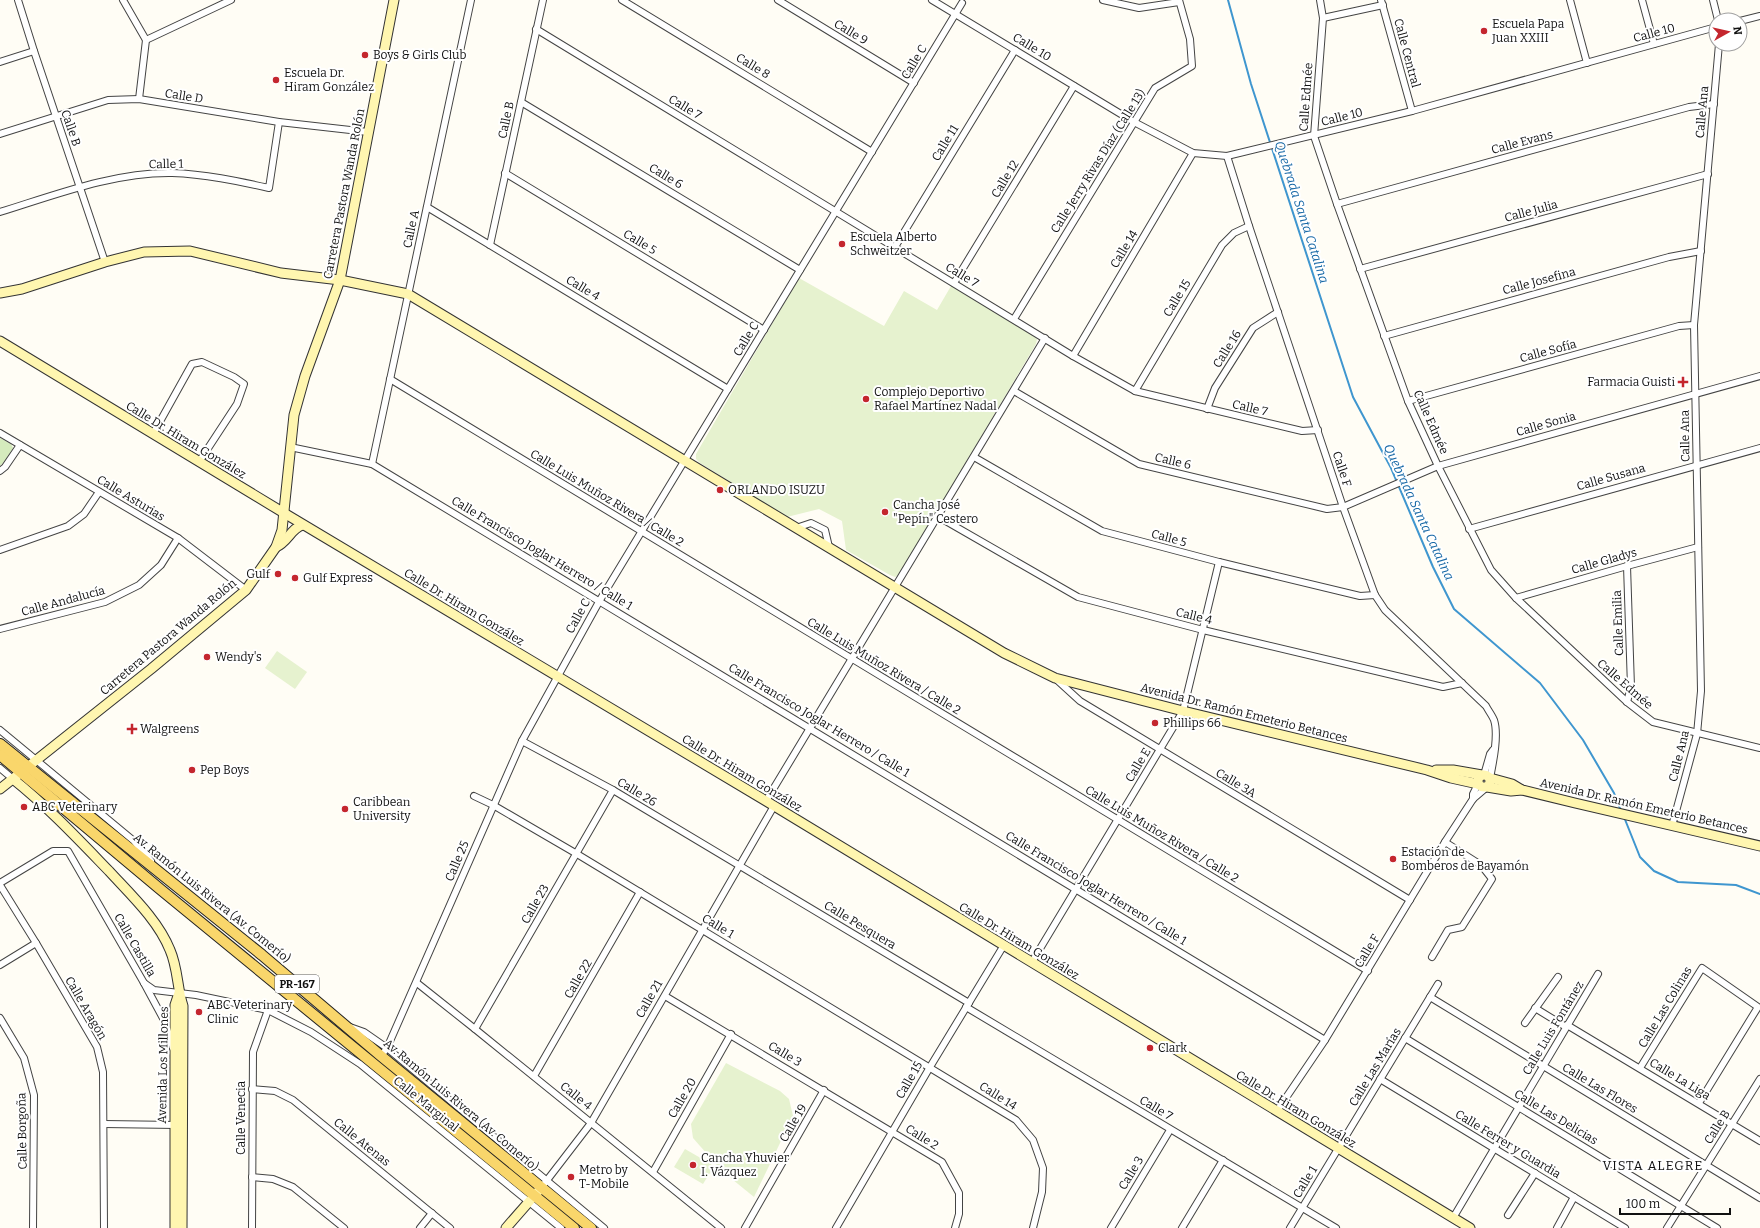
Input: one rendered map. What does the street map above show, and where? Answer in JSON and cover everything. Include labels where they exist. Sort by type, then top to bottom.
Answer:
[{"type":"main road","name":"Av. Ramón Luis Rivera (Av. Comerío)","points":[[0,744],[20,773],[162,874],[262,955],[346,1026],[384,1052],[537,1191],[574,1228]]},
{"type":"main road","name":"Av. Ramón Luis Rivera (Av. Comerío)","points":[[0,755],[160,889],[537,1191],[590,1228]]},
{"type":"street","name":"Calle B","points":[[18,0],[55,117],[105,262]]},
{"type":"street","points":[[123,0],[146,40],[139,99]]},
{"type":"street","points":[[146,40],[231,0]]},
{"type":"street","name":"Carretera Pastora Wanda Rolón","points":[[0,789],[151,669],[246,590],[276,547],[282,530],[294,415],[305,376],[340,280],[394,0]]},
{"type":"street","name":"Calle A","points":[[372,464],[472,0]]},
{"type":"street","name":"Calle B","points":[[490,245],[543,0]]},
{"type":"street","name":"Calle 8","points":[[622,0],[872,152]]},
{"type":"street","name":"Calle 9","points":[[778,0],[914,83]]},
{"type":"street","name":"Calle 10","points":[[932,0],[1134,122],[1193,153],[1227,156],[1412,111],[1708,30]]},
{"type":"street","points":[[1103,0],[1139,8],[1179,1]]},
{"type":"street","name":"Calle Edmée","points":[[1320,0],[1323,18],[1314,136],[1408,401],[1438,466],[1491,570],[1516,598],[1627,702],[1653,722],[1760,748]]},
{"type":"street","points":[[1570,0],[1587,63]]},
{"type":"street","points":[[1642,0],[1654,44]]},
{"type":"street","points":[[1713,0],[1716,12]]},
{"type":"street","name":"Calle Jerry Rivas Díaz (Calle 13)","points":[[1014,319],[1155,88],[1192,66],[1190,39],[1179,1]]},
{"type":"street","name":"Calle C","points":[[557,676],[641,531],[685,461],[962,3]]},
{"type":"street","points":[[1323,18],[1382,3]]},
{"type":"street","name":"Calle Central","points":[[1382,3],[1412,111]]},
{"type":"street","points":[[1748,19],[1760,16]]},
{"type":"street","name":"Calle 7","points":[[536,29],[1073,356],[1135,391],[1302,431],[1318,430]]},
{"type":"street","name":"Calle 11","points":[[895,247],[1015,50]]},
{"type":"street","points":[[0,62],[34,51]]},
{"type":"street","name":"Calle Ana","points":[[1672,826],[1698,734],[1701,691],[1694,325],[1718,52]]},
{"type":"street","name":"Calle 12","points":[[954,283],[1074,86]]},
{"type":"street","name":"Calle D","points":[[0,134],[108,100],[139,99],[279,122],[368,132]]},
{"type":"street","name":"Calle 6","points":[[521,102],[800,270]]},
{"type":"street","name":"Calle Evans","points":[[1337,204],[1689,107],[1714,104]]},
{"type":"street","name":"Calle 1","points":[[0,212],[123,177],[171,173],[218,177],[269,188],[279,122]]},
{"type":"street","name":"Calle 14","points":[[1073,356],[1193,153]]},
{"type":"street","name":"Calle F","points":[[1227,156],[1343,507],[1375,595],[1385,610],[1486,706],[1494,720],[1496,734],[1493,750],[1495,755],[1484,780],[1473,799],[1445,842],[1325,1040],[1277,1111]]},
{"type":"street","name":"Calle 5","points":[[505,173],[764,330]]},
{"type":"street","name":"Calle Julia","points":[[1360,269],[1708,174]]},
{"type":"street","name":"Calle 4","points":[[427,207],[728,389]]},
{"type":"street","name":"Calle 15","points":[[1135,391],[1222,245],[1234,233],[1249,226]]},
{"type":"street","name":"Avenida Dr. Ramón Emeterio Betances","points":[[0,293],[22,289],[105,262],[144,252],[190,251],[281,272],[340,280],[408,294],[1004,654],[1055,678],[1183,711],[1427,770],[1453,770],[1511,791],[1522,790],[1760,846]]},
{"type":"street","name":"Calle Josefina","points":[[1384,336],[1669,257],[1701,251]]},
{"type":"street","name":"Calle 16","points":[[1207,409],[1215,388],[1253,328],[1278,312]]},
{"type":"street","name":"Calle Sofía","points":[[1408,401],[1679,326],[1694,325]]},
{"type":"street","name":"Calle 21","points":[[537,1191],[591,1123],[739,866],[810,728],[1045,338]]},
{"type":"street","name":"Calle Dr. Hiram González","points":[[0,341],[303,525],[1004,945],[1470,1228]]},
{"type":"street","points":[[152,434],[192,364],[202,362],[234,377],[244,384],[237,404],[199,462]]},
{"type":"street","name":"Calle Sonia","points":[[1343,507],[1438,466],[1760,376]]},
{"type":"street","name":"Calle Luis Muñoz Rivera / Calle 2","points":[[390,379],[1368,971]]},
{"type":"street","name":"Calle 6","points":[[1014,390],[1139,464],[1327,509],[1343,507]]},
{"type":"street","name":"Calle Asturias","points":[[0,433],[178,538],[246,590]]},
{"type":"street","points":[[0,471],[5,467],[20,445]]},
{"type":"street","name":"Calle Francisco Joglar Herrero / Calle 1","points":[[290,447],[372,464],[600,600],[1325,1040]]},
{"type":"street","name":"Calle Susana","points":[[1469,529],[1760,448]]},
{"type":"street","name":"Calle 5","points":[[974,457],[1102,531],[1219,562],[1360,596],[1375,595]]},
{"type":"street","points":[[0,550],[68,526],[84,514],[100,492]]},
{"type":"street","name":"Calle 4","points":[[937,516],[1078,597],[1203,630],[1443,687],[1462,683]]},
{"type":"street","points":[[276,547],[283,544],[295,528],[303,525]]},
{"type":"street","name":"Calle Andalucía","points":[[0,629],[105,602],[139,585],[161,565],[178,538]]},
{"type":"street","name":"Calle Gladys","points":[[1516,598],[1698,547]]},
{"type":"street","name":"Calle E","points":[[1032,962],[1183,711],[1219,562]]},
{"type":"street","name":"Calle Emilia","points":[[1627,566],[1631,687],[1627,702]]},
{"type":"street","name":"Calle 25","points":[[384,1052],[417,983],[522,741],[557,676]]},
{"type":"street","name":"Calle 3A","points":[[1055,678],[1080,701],[1410,900]]},
{"type":"street","points":[[0,730],[134,841],[162,874]]},
{"type":"street","name":"Calle 26","points":[[522,741],[613,790],[739,866]]},
{"type":"street","points":[[0,768],[20,773],[31,794],[68,828],[151,918],[170,949],[174,961],[179,994]]},
{"type":"street","name":"Calle F","points":[[1473,799],[1473,794],[1484,780]]},
{"type":"street","name":"Calle 23","points":[[475,1029],[613,790]]},
{"type":"street","name":"Calle 1","points":[[474,796],[494,805],[577,854],[930,1067]]},
{"type":"street","points":[[1432,957],[1448,930],[1462,927],[1492,879],[1481,865],[1445,842]]},
{"type":"street","name":"Calle Castilla","points":[[0,884],[53,851],[68,852],[144,983],[164,1022],[174,1053]]},
{"type":"street","name":"Calle Pesquera","points":[[739,866],[968,1005]]},
{"type":"street","name":"Calle Aragón","points":[[0,884],[97,1047],[103,1072],[104,1228]]},
{"type":"street","name":"Calle 22","points":[[534,1076],[640,892]]},
{"type":"street","points":[[0,965],[36,943]]},
{"type":"street","name":"Calle 15","points":[[836,1228],[930,1067],[1004,945]]},
{"type":"street","name":"Calle Las Colinas","points":[[1640,1068],[1702,968],[1758,1007],[1699,1103]]},
{"type":"street","name":"Calle Luis Fontánez","points":[[1452,1218],[1598,974]]},
{"type":"street","points":[[1526,1023],[1558,977]]},
{"type":"street","name":"Calle Marginal","points":[[144,983],[154,990],[196,995],[268,1010],[311,1032],[360,1064],[537,1191],[604,1228]]},
{"type":"street","name":"Calle 4","points":[[417,983],[721,1228]]},
{"type":"street","name":"Calle Las Marías","points":[[1338,1148],[1438,984]]},
{"type":"street","name":"Avenida Los Millones","points":[[179,994],[175,1005],[174,1053],[182,1228]]},
{"type":"street","name":"Avenida Los Millones","points":[[175,1228],[183,1006],[179,994]]},
{"type":"street","name":"Calle 3","points":[[665,996],[731,1034],[892,1132]]},
{"type":"street","name":"Calle Las Flores","points":[[1430,997],[1760,1198]]},
{"type":"street","name":"Calle 7","points":[[968,1005],[1170,1130],[1336,1228]]},
{"type":"street","name":"Calle La Liga","points":[[1536,1008],[1733,1123],[1760,1141]]},
{"type":"street","name":"Calle Venecia","points":[[252,1228],[253,1052],[268,1010]]},
{"type":"street","name":"Calle Borgoña","points":[[0,1018],[24,1058],[34,1095],[33,1228]]},
{"type":"street","name":"Calle 20","points":[[653,1172],[731,1034]]},
{"type":"street","name":"Calle Las Delicias","points":[[1405,1038],[1717,1228]]},
{"type":"street","name":"Calle 14","points":[[930,1067],[1016,1120],[1033,1140],[1043,1168],[1042,1192],[1033,1228]]},
{"type":"street","name":"Calle Ferrer y Guardia","points":[[1380,1079],[1626,1228]]},
{"type":"street","name":"Calle B","points":[[1667,1228],[1760,1079]]},
{"type":"street","name":"Calle Atenas","points":[[252,1089],[276,1091],[293,1100],[450,1228]]},
{"type":"street","name":"Calle 19","points":[[745,1228],[824,1090]]},
{"type":"street","points":[[104,1124],[178,1125]]},
{"type":"street","name":"Calle 3","points":[[1111,1228],[1170,1130]]},
{"type":"street","name":"Calle 2","points":[[892,1132],[942,1162],[959,1193],[958,1214],[955,1228]]},
{"type":"street","name":"Calle 1","points":[[1290,1228],[1338,1148]]},
{"type":"street","points":[[1182,1228],[1223,1160]]},
{"type":"street","points":[[1508,1215],[1535,1173]]},
{"type":"street","points":[[252,1177],[273,1179],[293,1187],[344,1228]]},
{"type":"street","points":[[506,1228],[537,1191]]},
{"type":"street","name":"Calle Marginal","points":[[537,1191],[561,1228]]},
{"type":"street","points":[[1557,1228],[1574,1197]]},
{"type":"street","points":[[420,1228],[432,1213]]},
{"type":"street","points":[[1612,1228],[1615,1222]]},
{"type":"green space","name":"Complejo Deportivo Rafael Martínez Nadal","points":[[799,278],[884,326],[904,291],[937,310],[951,286],[1037,339],[1036,344],[899,575],[895,577],[846,550],[842,521],[819,509],[787,517],[700,463],[696,459],[696,454]]},
{"type":"green space","points":[[0,438],[11,444],[13,448],[6,460],[0,466]]},
{"type":"green space","points":[[277,651],[307,672],[295,689],[265,668]]},
{"type":"green space","points":[[726,1063],[780,1091],[789,1099],[793,1116],[754,1197],[722,1171],[693,1138],[691,1124]]},
{"type":"green space","name":"Cancha Yhuvier I. Vázquez","points":[[685,1149],[711,1164],[713,1168],[703,1184],[674,1167]]},
{"type":"waterway","name":"Quebrada Santa Catalina","points":[[1228,0],[1251,84],[1353,397],[1391,468],[1433,567],[1454,609],[1540,683],[1583,740],[1614,793],[1621,811]]},
{"type":"waterway","name":"Quebrada Santa Catalina","points":[[1624,817],[1640,857],[1654,871],[1678,882],[1736,885],[1760,894]]},
{"type":"place","name":"Escuela Papa Juan XXIII","points":[[1484,31]]},
{"type":"place","name":"Boys & Girls Club","points":[[365,55]]},
{"type":"place","name":"Escuela Dr. Hiram González","points":[[276,80]]},
{"type":"place","name":"Escuela Alberto Schweitzer","points":[[842,244]]},
{"type":"place","name":"Farmacia Guisti","points":[[1683,382]]},
{"type":"place","name":"Complejo Deportivo Rafael Martínez Nadal","points":[[866,399]]},
{"type":"place","name":"ORLANDO ISUZU","points":[[720,490]]},
{"type":"place","name":"Cancha José \"Pepín\" Cestero","points":[[885,512]]},
{"type":"place","name":"Gulf","points":[[278,574]]},
{"type":"place","name":"Gulf Express","points":[[295,578]]},
{"type":"place","name":"Wendy's","points":[[207,657]]},
{"type":"place","name":"Phillips 66","points":[[1155,723]]},
{"type":"place","name":"Walgreens","points":[[132,729]]},
{"type":"place","name":"Pep Boys","points":[[192,770]]},
{"type":"place","name":"ABC Veterinary","points":[[24,807]]},
{"type":"place","name":"Caribbean University","points":[[345,809]]},
{"type":"place","name":"Estación de Bomberos de Bayamón","points":[[1393,859]]},
{"type":"place","name":"ABC Veterinary Clinic","points":[[199,1012]]},
{"type":"place","name":"Clark","points":[[1150,1048]]},
{"type":"place","name":"Cancha Yhuvier I. Vázquez","points":[[693,1165]]},
{"type":"place","name":"Metro by T-Mobile","points":[[571,1177]]},
{"type":"district","name":"VISTA ALEGRE","points":[[1653,1165]]}]
